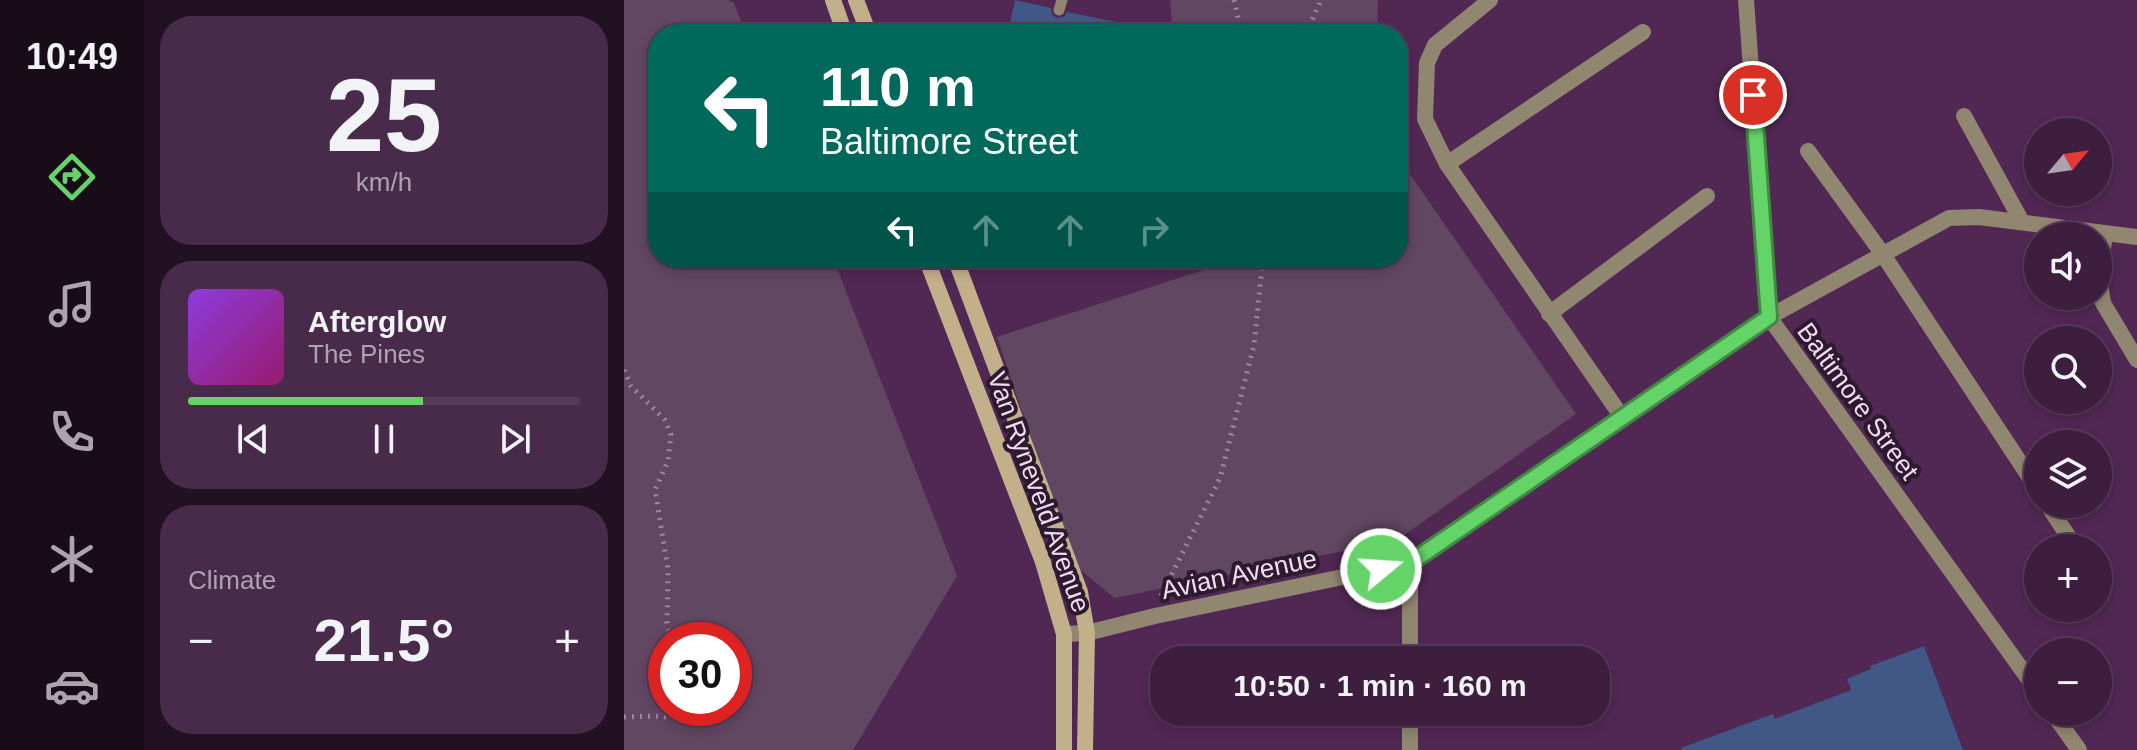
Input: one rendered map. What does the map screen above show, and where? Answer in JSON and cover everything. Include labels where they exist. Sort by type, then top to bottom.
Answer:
[{"type":"main road","points":[[833,0],[841,24]]},
{"type":"main road","points":[[856,0],[865,24]]},
{"type":"main road","name":"Van Ryneveld Avenue","points":[[930,268],[1043,562],[1064,634],[1064,750]]},
{"type":"main road","name":"Van Ryneveld Avenue","points":[[959,268],[1080,592],[1087,633],[1085,750]]},
{"type":"street","points":[[1490,0],[1435,45],[1427,63],[1425,119],[1447,164],[1622,417]]},
{"type":"street","name":"Baltimore Street","points":[[1746,0],[1769,317],[2024,672]]},
{"type":"street","points":[[1447,164],[1643,32]]},
{"type":"street","points":[[1964,116],[2022,222]]},
{"type":"street","points":[[1808,151],[1882,253],[2024,469]]},
{"type":"street","points":[[1549,314],[1707,196]]},
{"type":"street","name":"Avian Avenue","points":[[1064,634],[1087,633],[1410,563],[1769,317],[1882,253],[1949,218],[1979,217],[2022,222]]},
{"type":"street","name":"Avian Avenue","points":[[2112,235],[2137,237]]},
{"type":"street","points":[[2107,310],[2137,360]]},
{"type":"street","points":[[1410,563],[1410,646]]},
{"type":"street","points":[[1410,726],[1410,750]]},
{"type":"street","points":[[2062,726],[2079,750]]},
{"type":"path","points":[[1234,0],[1240,24]]},
{"type":"path","points":[[1310,24],[1321,0]]},
{"type":"path","points":[[1155,616],[1164,584],[1220,478],[1254,345],[1262,268]]},
{"type":"path","points":[[624,370],[631,386],[665,420],[671,435],[668,461],[655,490],[668,569],[667,622]]},
{"type":"path","points":[[624,717],[648,716]]},
{"type":"shaded area","points":[[624,0],[728,0],[734,3],[742,24],[648,24],[648,268],[837,268],[957,576],[853,750],[624,750]]},
{"type":"shaded area","points":[[1170,0],[1378,0],[1377,24],[1172,24]]},
{"type":"shaded area","points":[[1408,171],[1576,414],[1397,540],[1115,598],[1073,564],[997,337],[1210,268],[1408,268]]},
{"type":"building","points":[[1015,0],[1051,8],[1052,15],[1057,18],[1064,17],[1067,12],[1127,24],[1010,24]]},
{"type":"building","points":[[1924,646],[1963,750],[1681,748],[1773,714],[1775,719],[1851,690],[1847,679],[1871,669],[1870,666]]},
{"type":"route","points":[[1381,569],[1410,563],[1769,317],[1753,95]]}]
